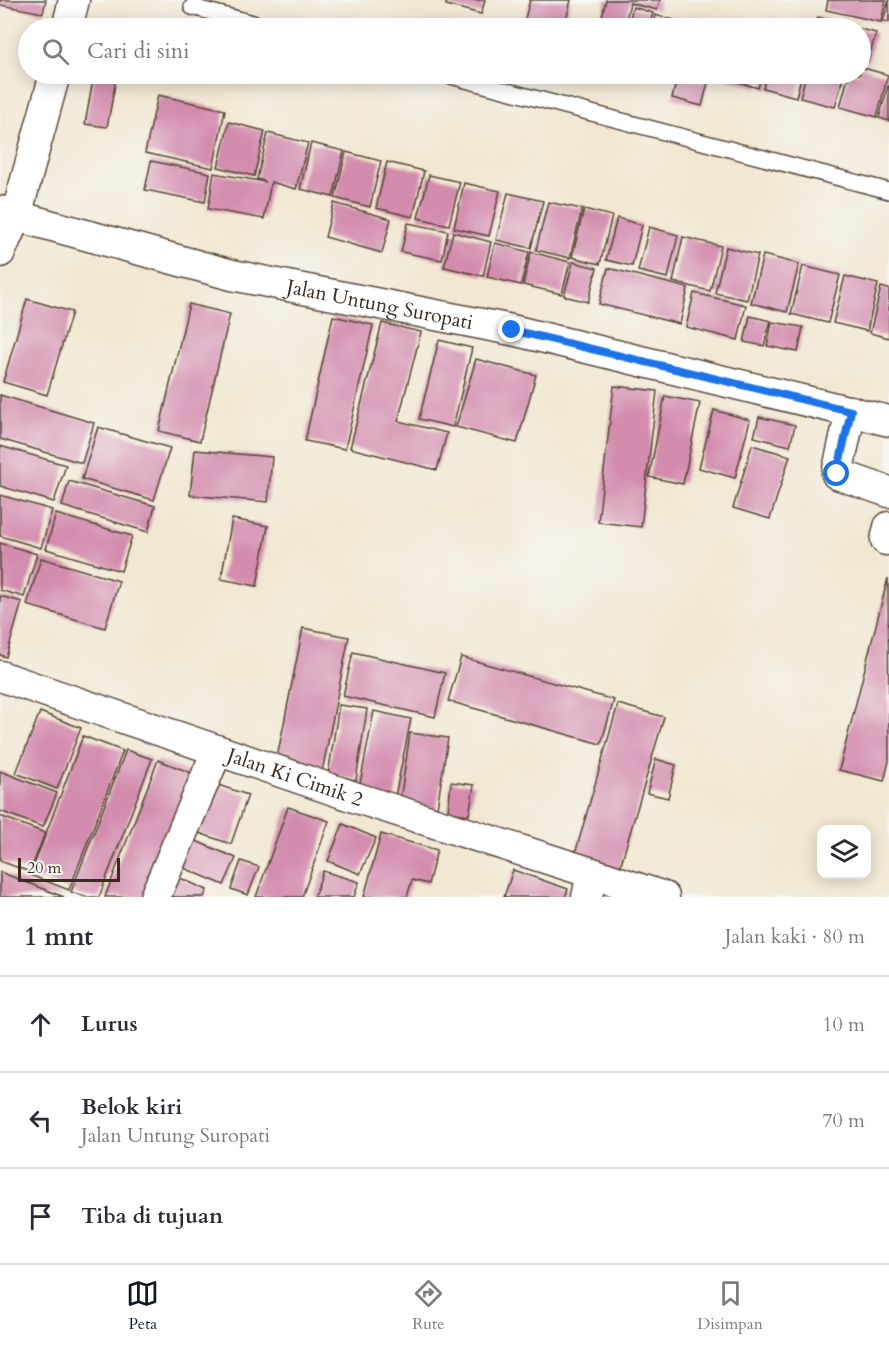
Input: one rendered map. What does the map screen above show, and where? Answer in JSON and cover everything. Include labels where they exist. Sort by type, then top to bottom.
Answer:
[{"type":"street","points":[[70,18],[74,0]]},
{"type":"street","points":[[0,252],[8,214],[52,84]]},
{"type":"street","name":"Jalan Untung Suropati","points":[[8,214],[232,275],[512,330],[889,422]]},
{"type":"street","points":[[851,411],[837,474],[889,492]]},
{"type":"street","name":"Jalan Ki Cimik 2","points":[[0,676],[217,751],[589,885],[664,897]]},
{"type":"street","points":[[155,897],[217,751]]},
{"type":"lane","points":[[192,7],[234,18]]},
{"type":"lane","points":[[480,84],[889,191]]},
{"type":"building","points":[[0,0],[46,0],[43,13],[0,5]]},
{"type":"building","points":[[447,0],[485,0],[481,14],[446,5]]},
{"type":"building","points":[[530,0],[571,0],[566,18],[525,18]]},
{"type":"building","points":[[606,0],[660,0],[657,10],[630,3],[626,18],[602,18]]},
{"type":"building","points":[[828,0],[886,0],[881,22],[826,10]]},
{"type":"building","points":[[889,0],[889,22],[883,21]]},
{"type":"building","points":[[633,7],[653,13],[651,18],[630,18]]},
{"type":"building","points":[[871,32],[876,33],[871,50]]},
{"type":"building","points":[[871,70],[888,75],[877,117],[840,107],[846,84],[871,84]]},
{"type":"building","points":[[92,84],[115,84],[107,127],[85,124]]},
{"type":"building","points":[[676,84],[708,84],[702,106],[672,98]]},
{"type":"building","points":[[745,84],[759,84],[758,88]]},
{"type":"building","points":[[764,84],[799,84],[796,97],[763,88]]},
{"type":"building","points":[[804,84],[841,84],[835,107],[800,98]]},
{"type":"building","points":[[889,86],[889,121],[879,118]]},
{"type":"building","points":[[158,95],[225,110],[213,168],[145,153]]},
{"type":"building","points":[[229,122],[265,131],[254,176],[218,167]]},
{"type":"building","points":[[268,133],[308,143],[296,189],[271,182],[264,219],[208,209],[214,173],[266,182],[257,179]]},
{"type":"building","points":[[311,143],[344,151],[333,197],[300,189]]},
{"type":"building","points":[[346,152],[381,161],[370,207],[335,198]]},
{"type":"building","points":[[151,161],[210,173],[205,202],[145,190]]},
{"type":"building","points":[[387,162],[424,171],[413,217],[376,208]]},
{"type":"building","points":[[429,175],[460,182],[449,225],[418,218]]},
{"type":"building","points":[[464,183],[500,191],[489,236],[454,228]]},
{"type":"building","points":[[508,193],[543,201],[531,248],[496,240]]},
{"type":"building","points":[[548,202],[582,209],[570,258],[536,250]]},
{"type":"building","points":[[334,203],[391,219],[382,253],[325,237]]},
{"type":"building","points":[[584,209],[612,216],[600,264],[572,257]]},
{"type":"building","points":[[617,218],[642,225],[632,266],[606,260]]},
{"type":"building","points":[[408,223],[448,231],[442,260],[401,252]]},
{"type":"building","points":[[649,227],[678,235],[668,278],[638,271]]},
{"type":"building","points":[[453,232],[491,242],[483,276],[444,267]]},
{"type":"building","points":[[683,237],[721,246],[710,291],[673,282]]},
{"type":"building","points":[[495,243],[529,252],[521,285],[487,277]]},
{"type":"building","points":[[726,247],[758,255],[747,300],[715,293]]},
{"type":"building","points":[[531,252],[570,262],[562,294],[523,285]]},
{"type":"building","points":[[763,255],[799,264],[787,312],[751,303]]},
{"type":"building","points":[[573,262],[597,268],[588,302],[564,296]]},
{"type":"building","points":[[803,266],[840,275],[828,323],[791,314]]},
{"type":"building","points":[[608,268],[688,288],[680,324],[599,304]]},
{"type":"building","points":[[845,276],[878,284],[867,331],[833,323]]},
{"type":"building","points":[[881,287],[889,289],[889,338],[870,333]]},
{"type":"building","points":[[694,293],[746,305],[738,340],[686,327]]},
{"type":"building","points":[[27,299],[72,312],[47,395],[3,382]]},
{"type":"building","points":[[189,304],[230,314],[200,441],[159,431]]},
{"type":"building","points":[[333,316],[373,325],[345,449],[305,441]]},
{"type":"building","points":[[750,316],[771,321],[764,346],[744,342]]},
{"type":"building","points":[[772,322],[803,327],[798,352],[767,346]]},
{"type":"building","points":[[382,323],[421,332],[398,421],[447,433],[437,470],[350,448]]},
{"type":"building","points":[[439,340],[472,348],[453,427],[419,419]]},
{"type":"building","points":[[476,359],[536,375],[517,443],[456,427]]},
{"type":"building","points":[[614,386],[657,391],[641,527],[598,522]]},
{"type":"building","points":[[0,395],[94,423],[82,463],[0,439]]},
{"type":"building","points":[[665,396],[700,403],[683,484],[649,477]]},
{"type":"building","points":[[714,410],[750,420],[735,478],[699,468]]},
{"type":"building","points":[[759,417],[795,425],[790,446],[754,437]]},
{"type":"building","points":[[98,427],[170,448],[154,500],[82,479]]},
{"type":"building","points":[[752,445],[790,456],[770,519],[733,508]]},
{"type":"building","points":[[0,446],[66,465],[54,502],[0,486]]},
{"type":"building","points":[[195,450],[272,457],[268,502],[190,495]]},
{"type":"building","points":[[69,481],[155,506],[148,532],[62,506]]},
{"type":"building","points":[[0,495],[52,510],[41,548],[0,536]]},
{"type":"building","points":[[56,514],[132,536],[121,571],[46,549]]},
{"type":"building","points":[[232,519],[268,526],[257,586],[221,579]]},
{"type":"building","points":[[0,543],[37,554],[24,597],[0,590]]},
{"type":"building","points":[[41,558],[119,581],[105,628],[27,605]]},
{"type":"building","points":[[888,578],[889,761],[884,781],[839,770]]},
{"type":"building","points":[[0,596],[22,602],[6,657],[0,655]]},
{"type":"building","points":[[303,628],[349,637],[321,777],[275,768]]},
{"type":"building","points":[[353,652],[445,673],[435,717],[343,696]]},
{"type":"building","points":[[461,657],[614,700],[601,744],[448,701]]},
{"type":"building","points":[[618,704],[664,717],[618,874],[573,861]]},
{"type":"building","points":[[339,705],[367,709],[356,780],[328,775]]},
{"type":"building","points":[[374,711],[411,719],[394,801],[358,794]]},
{"type":"building","points":[[40,712],[81,728],[57,789],[16,773]]},
{"type":"building","points":[[410,733],[448,738],[436,814],[399,808]]},
{"type":"building","points":[[83,736],[123,751],[69,890],[30,875]]},
{"type":"building","points":[[126,750],[152,759],[99,897],[86,897],[71,892]]},
{"type":"building","points":[[656,759],[676,765],[668,798],[647,793]]},
{"type":"building","points":[[158,760],[194,774],[147,897],[105,897]]},
{"type":"building","points":[[0,771],[57,793],[43,827],[0,811]]},
{"type":"building","points":[[451,782],[474,785],[469,815],[448,812]]},
{"type":"building","points":[[215,784],[248,795],[231,844],[199,833]]},
{"type":"building","points":[[288,807],[329,821],[302,897],[256,897]]},
{"type":"building","points":[[0,816],[45,833],[30,872],[0,861]]},
{"type":"building","points":[[343,824],[376,838],[360,874],[328,861]]},
{"type":"building","points":[[381,834],[437,850],[428,884],[412,880],[407,897],[364,897]]},
{"type":"building","points":[[189,838],[236,858],[224,885],[177,865]]},
{"type":"building","points":[[241,861],[259,867],[248,895],[231,889]]},
{"type":"building","points":[[513,870],[568,889],[565,897],[504,897]]},
{"type":"building","points":[[323,871],[359,882],[354,897],[314,897]]},
{"type":"building","points":[[0,872],[64,897],[0,897]]},
{"type":"building","points":[[171,874],[207,890],[204,897],[161,897]]},
{"type":"route","points":[[512,330],[851,411],[837,474]]}]
